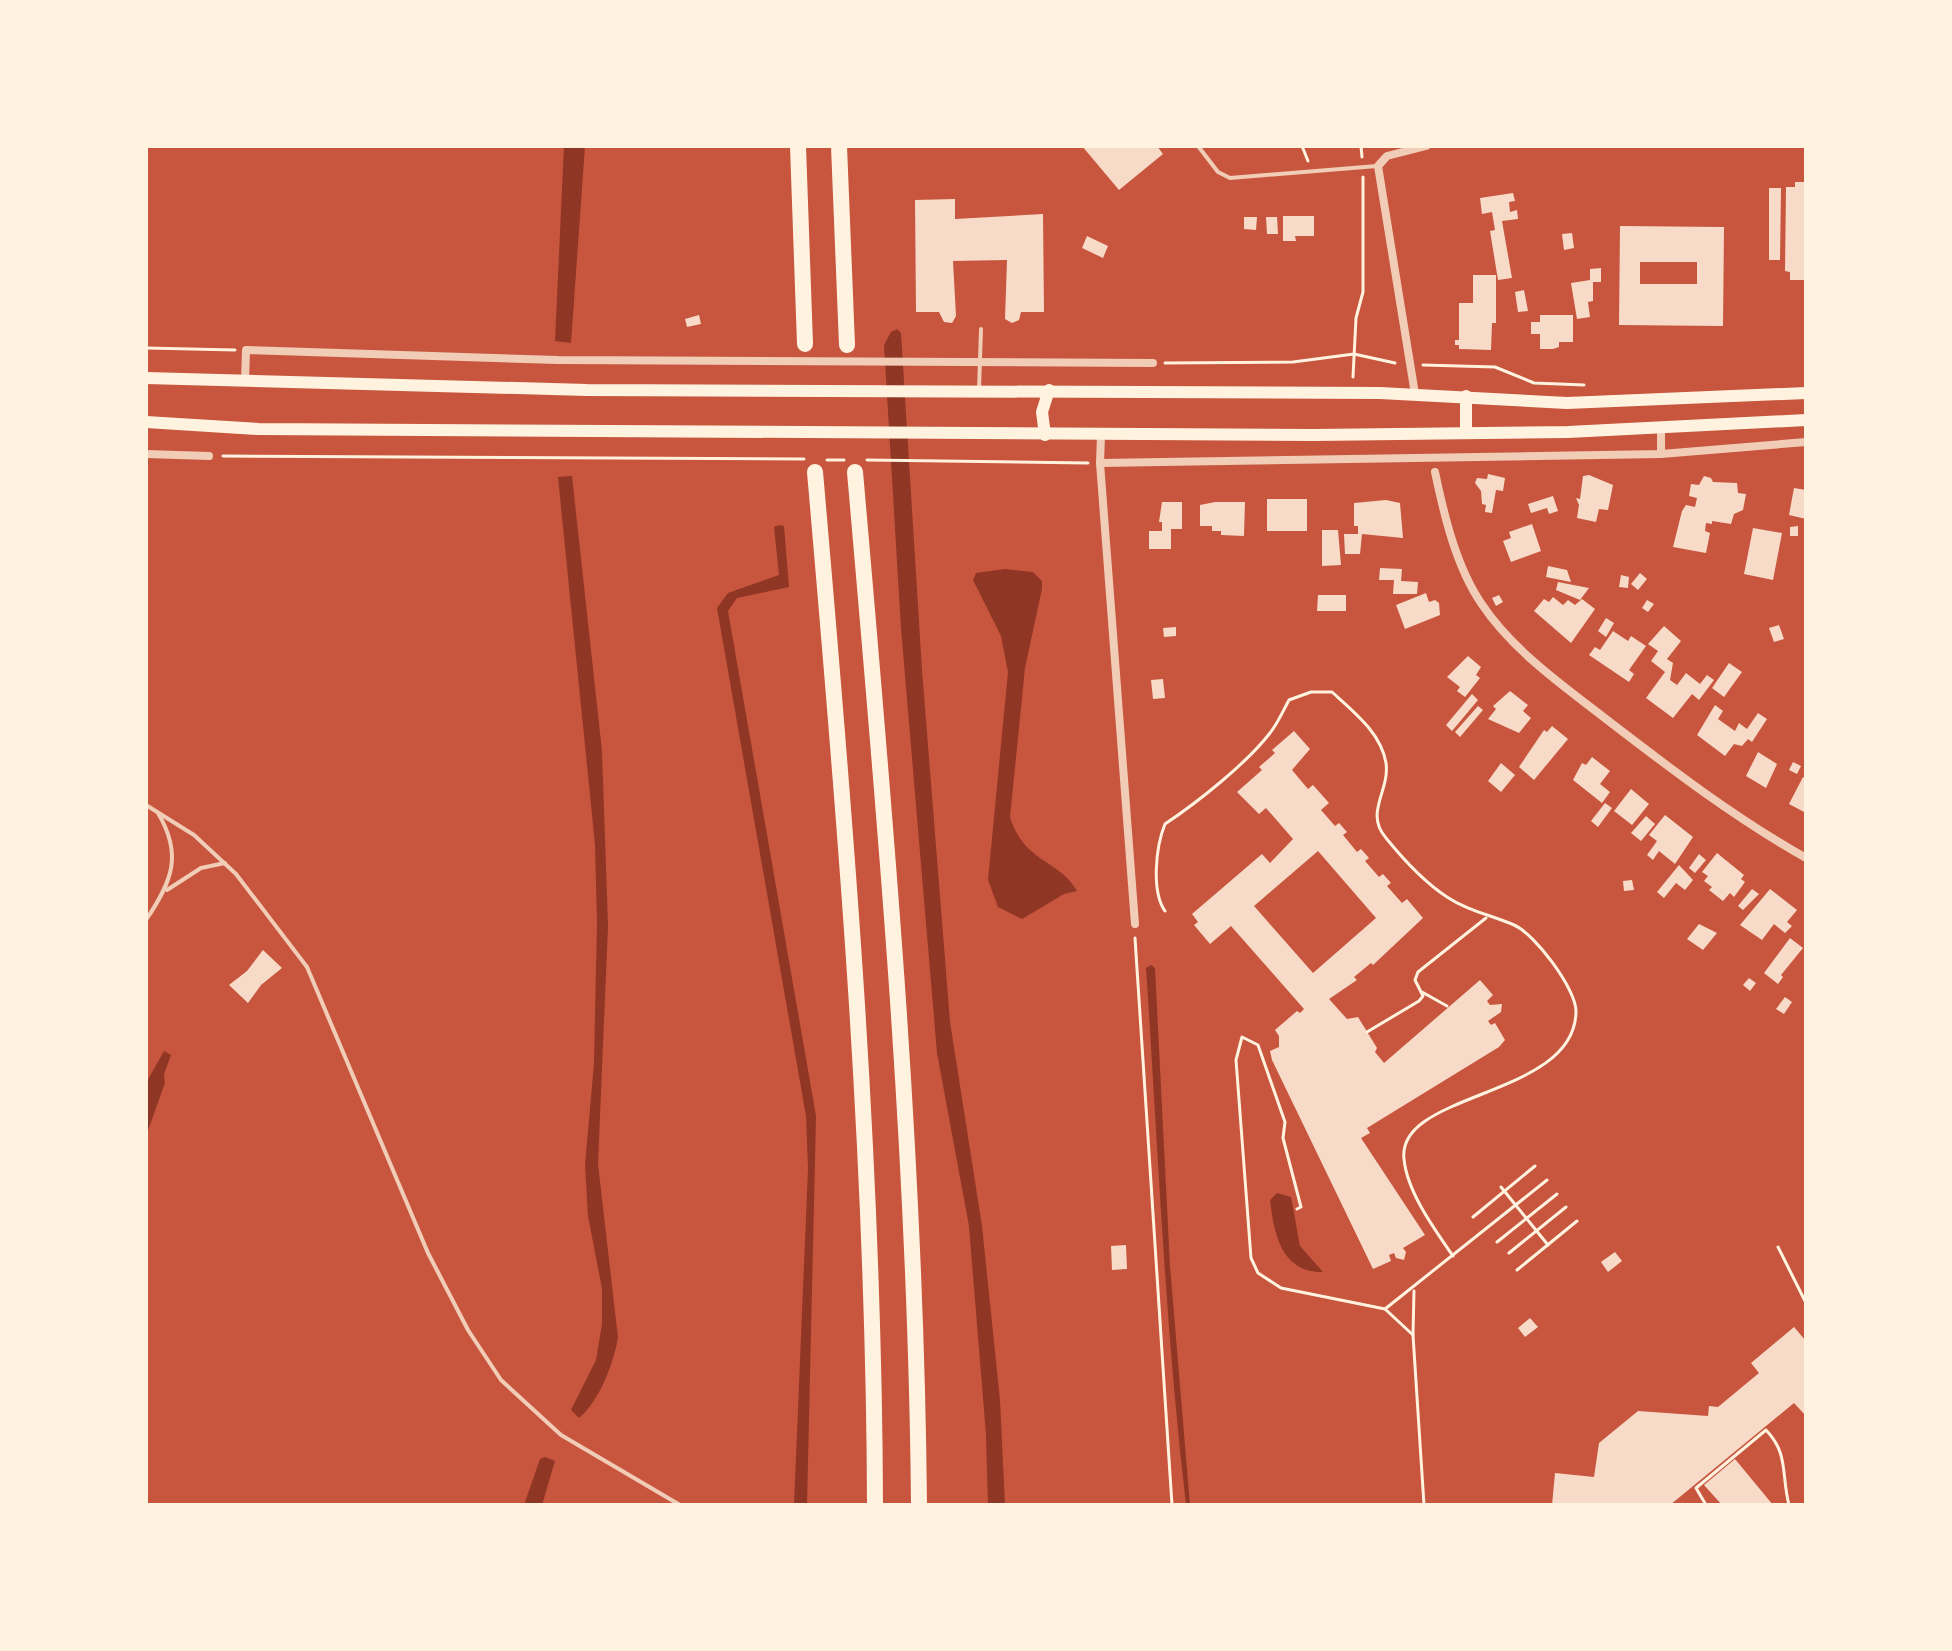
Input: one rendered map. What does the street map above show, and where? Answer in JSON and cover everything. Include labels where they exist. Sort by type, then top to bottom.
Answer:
[{"type":"highway","points":[[798,146],[805,344]]},
{"type":"highway","points":[[839,146],[847,345]]},
{"type":"highway","points":[[815,472],[850,877],[866,1132],[875,1505]]},
{"type":"highway","points":[[855,472],[889,858],[908,1136],[918,1352],[919,1505]]},
{"type":"main road","points":[[146,378],[587,390],[1415,394],[1567,403],[1806,393]]},
{"type":"main road","points":[[1045,435],[1042,412],[1049,390]]},
{"type":"main road","points":[[1466,396],[1466,433]]},
{"type":"main road","points":[[146,422],[258,429],[1101,435],[1466,433],[1806,420]]},
{"type":"street","points":[[1415,394],[1380,163],[1426,146]]},
{"type":"street","points":[[245,382],[246,350],[558,360],[1153,363]]},
{"type":"street","points":[[1661,427],[1661,454]]},
{"type":"street","points":[[1101,435],[1100,463],[1135,924]]},
{"type":"street","points":[[1100,463],[1661,454],[1806,442]]},
{"type":"street","points":[[146,454],[209,456]]},
{"type":"street","points":[[1435,472],[1466,576],[1502,631],[1565,687],[1637,743],[1747,825],[1806,858]]},
{"type":"lane","points":[[1198,146],[1218,172],[1230,178],[1380,163]]},
{"type":"lane","points":[[979,390],[981,329]]},
{"type":"lane","points":[[146,805],[194,835],[225,863],[307,967],[428,1253],[468,1330],[501,1380],[561,1435],[680,1505]]},
{"type":"lane","points":[[146,920],[165,892],[174,853],[170,833],[157,811]]},
{"type":"lane","points":[[165,892],[201,868],[225,863]]},
{"type":"path","points":[[1302,146],[1311,170]]},
{"type":"path","points":[[1354,354],[1356,318],[1363,292],[1362,167]]},
{"type":"path","points":[[146,348],[246,350]]},
{"type":"path","points":[[1153,363],[1293,362],[1354,354],[1412,364],[1495,367],[1534,383],[1575,385]]},
{"type":"path","points":[[209,456],[783,459]]},
{"type":"path","points":[[909,460],[1100,463]]},
{"type":"path","points":[[1165,911],[1159,902],[1158,855],[1165,824],[1256,750],[1275,727],[1289,700],[1326,691],[1371,728],[1386,760],[1375,818],[1384,837],[1443,895],[1487,917],[1523,930],[1538,945],[1576,1001],[1575,1024],[1565,1048],[1547,1064],[1442,1113],[1417,1127],[1407,1139],[1403,1157],[1406,1169],[1424,1209],[1453,1256]]},
{"type":"path","points":[[1447,1006],[1422,992],[1415,980],[1418,972],[1487,917]]},
{"type":"path","points":[[1135,924],[1172,1505]]},
{"type":"path","points":[[1367,1032],[1419,1001],[1422,992]]},
{"type":"path","points":[[1297,1209],[1301,1207],[1283,1138],[1285,1122],[1258,1045],[1242,1037],[1236,1060],[1251,1258],[1258,1273],[1281,1288],[1385,1309],[1413,1335]]},
{"type":"path","points":[[1473,1217],[1502,1189],[1535,1166]]},
{"type":"path","points":[[1385,1309],[1414,1290],[1547,1180]]},
{"type":"path","points":[[1502,1189],[1548,1245]]},
{"type":"path","points":[[1497,1242],[1557,1194]]},
{"type":"path","points":[[1509,1253],[1566,1207]]},
{"type":"path","points":[[1517,1270],[1577,1221]]},
{"type":"path","points":[[1778,1247],[1806,1303]]},
{"type":"path","points":[[1414,1290],[1413,1335],[1424,1505]]},
{"type":"path","points":[[1706,1505],[1696,1488],[1766,1430],[1782,1451],[1783,1486],[1789,1505]]},
{"type":"shaded area","points":[[564,146],[585,146],[571,343],[555,341]]},
{"type":"shaded area","points":[[897,329],[901,333],[922,670],[950,1022],[982,1226],[1000,1400],[1005,1505],[988,1505],[986,1435],[969,1226],[937,1053],[901,628],[884,345],[891,332]]},
{"type":"shaded area","points":[[572,476],[602,751],[608,926],[598,1164],[618,1338],[604,1381],[593,1402],[579,1418],[571,1410],[596,1360],[602,1324],[602,1289],[588,1216],[585,1165],[594,1063],[595,845],[558,477]]},
{"type":"shaded area","points":[[784,526],[789,587],[737,598],[728,611],[816,1116],[807,1505],[794,1505],[808,1169],[806,1116],[717,608],[728,593],[779,575],[774,527]]},
{"type":"shaded area","points":[[1005,569],[1033,572],[1042,581],[1025,668],[1010,817],[1024,844],[1061,873],[1077,891],[1064,894],[1022,919],[998,907],[988,880],[1008,672],[1001,636],[973,580],[976,573]]},
{"type":"shaded area","points":[[1151,965],[1155,968],[1170,1266],[1190,1505],[1186,1505],[1167,1304],[1146,968]]},
{"type":"shaded area","points":[[164,1051],[171,1055],[164,1074],[165,1083],[146,1136],[146,1083]]},
{"type":"shaded area","points":[[1277,1193],[1291,1197],[1300,1246],[1323,1272],[1298,1266],[1282,1249],[1270,1200]]},
{"type":"shaded area","points":[[545,1457],[555,1461],[542,1505],[524,1505],[540,1459]]},
{"type":"building","points":[[1082,146],[1157,146],[1163,154],[1119,190]]},
{"type":"building","points":[[1795,182],[1806,182],[1806,280],[1790,280],[1790,272],[1785,271],[1786,187],[1795,187]]},
{"type":"building","points":[[1769,188],[1781,188],[1780,260],[1769,260]]},
{"type":"building","points":[[1513,193],[1515,201],[1509,202],[1510,212],[1517,210],[1518,219],[1502,221],[1512,278],[1498,280],[1490,231],[1495,230],[1492,212],[1482,214],[1480,198]]},
{"type":"building","points":[[955,199],[955,219],[1043,214],[1044,312],[1021,312],[1019,320],[1012,323],[1005,319],[1007,260],[953,261],[956,316],[952,323],[944,322],[939,312],[916,312],[915,200]]},
{"type":"building","points":[[1283,216],[1314,216],[1314,236],[1295,236],[1296,241],[1283,241]]},
{"type":"building","points":[[1244,217],[1257,217],[1256,230],[1244,229]]},
{"type":"building","points":[[1266,217],[1277,217],[1278,234],[1267,234]]},
{"type":"building","points":[[1620,226],[1724,227],[1723,326],[1619,325]],"holes":[[[1640,262],[1697,262],[1697,284],[1640,284]]]},
{"type":"building","points":[[1572,233],[1574,248],[1564,250],[1562,234]]},
{"type":"building","points":[[1087,236],[1108,246],[1103,258],[1082,248]]},
{"type":"building","points":[[1601,268],[1601,282],[1593,282],[1593,301],[1588,302],[1590,317],[1577,319],[1571,283],[1590,280],[1590,269]]},
{"type":"building","points":[[1473,275],[1496,275],[1496,323],[1492,323],[1491,350],[1459,349],[1459,345],[1455,345],[1455,340],[1459,340],[1459,303],[1473,303]]},
{"type":"building","points":[[1524,290],[1528,311],[1518,312],[1515,292]]},
{"type":"building","points":[[699,315],[701,324],[687,327],[685,319]]},
{"type":"building","points":[[1540,315],[1573,315],[1573,342],[1559,342],[1559,347],[1540,349],[1540,334],[1531,334],[1531,322],[1540,322]]},
{"type":"building","points":[[1488,474],[1505,478],[1503,491],[1496,490],[1492,513],[1485,512],[1486,505],[1482,504],[1481,491],[1475,483],[1477,478],[1487,479]]},
{"type":"building","points":[[1589,475],[1613,485],[1608,510],[1599,509],[1596,522],[1577,518],[1579,505],[1576,498],[1580,499],[1583,476]]},
{"type":"building","points":[[1704,476],[1713,482],[1737,483],[1738,493],[1746,494],[1743,510],[1734,514],[1731,524],[1706,523],[1705,531],[1710,533],[1706,553],[1673,547],[1682,511],[1686,505],[1695,507],[1697,498],[1689,496],[1691,484],[1699,485]]},
{"type":"building","points":[[1794,488],[1806,490],[1806,519],[1789,515]]},
{"type":"building","points":[[1553,496],[1558,511],[1549,514],[1547,508],[1531,513],[1528,504]]},
{"type":"building","points":[[1267,499],[1307,499],[1307,531],[1267,531]]},
{"type":"building","points":[[1386,500],[1400,503],[1403,538],[1362,534],[1360,554],[1345,554],[1344,534],[1358,534],[1358,526],[1354,526],[1354,503]]},
{"type":"building","points":[[1162,502],[1182,502],[1182,529],[1171,529],[1171,549],[1149,549],[1149,531],[1162,531],[1162,522],[1159,522]]},
{"type":"building","points":[[1245,502],[1244,536],[1221,535],[1221,531],[1212,531],[1212,526],[1200,526],[1200,505]]},
{"type":"building","points":[[1532,524],[1541,551],[1511,562],[1503,541],[1511,538],[1509,532]]},
{"type":"building","points":[[1798,526],[1798,536],[1790,536],[1790,527]]},
{"type":"building","points":[[1753,528],[1782,533],[1773,580],[1744,574]]},
{"type":"building","points":[[1322,530],[1338,530],[1341,565],[1322,566]]},
{"type":"building","points":[[1548,566],[1567,570],[1571,582],[1546,577]]},
{"type":"building","points":[[1380,568],[1402,569],[1401,581],[1418,582],[1417,594],[1393,594],[1394,580],[1379,580]]},
{"type":"building","points":[[1640,573],[1647,579],[1638,590],[1631,584]]},
{"type":"building","points":[[1621,575],[1629,577],[1628,588],[1619,587]]},
{"type":"building","points":[[1558,582],[1589,588],[1580,600],[1556,590]]},
{"type":"building","points":[[1426,593],[1429,602],[1435,600],[1439,603],[1440,615],[1405,629],[1396,605]]},
{"type":"building","points":[[1318,595],[1346,595],[1346,611],[1317,611]]},
{"type":"building","points":[[1499,595],[1503,602],[1496,606],[1492,598]]},
{"type":"building","points":[[1553,597],[1563,605],[1568,600],[1575,605],[1582,599],[1595,609],[1571,643],[1534,611],[1544,599],[1549,602]]},
{"type":"building","points":[[1647,600],[1654,604],[1648,612],[1642,608]]},
{"type":"building","points":[[1606,618],[1614,623],[1606,637],[1598,631]]},
{"type":"building","points":[[1779,625],[1784,639],[1774,642],[1769,628]]},
{"type":"building","points":[[1664,626],[1681,641],[1667,659],[1673,663],[1670,680],[1677,685],[1686,673],[1700,684],[1707,675],[1714,680],[1699,700],[1692,694],[1673,718],[1646,698],[1665,672],[1651,661],[1658,651],[1648,644]]},
{"type":"building","points":[[1176,627],[1176,636],[1164,637],[1163,628]]},
{"type":"building","points":[[1613,631],[1628,641],[1631,636],[1646,646],[1629,670],[1634,674],[1629,682],[1589,655],[1595,647],[1600,650]]},
{"type":"building","points":[[1468,656],[1481,667],[1476,675],[1480,678],[1465,697],[1457,691],[1460,687],[1447,677]]},
{"type":"building","points":[[1729,663],[1742,672],[1724,697],[1712,688]]},
{"type":"building","points":[[1163,679],[1165,698],[1153,699],[1151,680]]},
{"type":"building","points":[[1510,691],[1528,705],[1523,711],[1531,718],[1519,733],[1488,719],[1496,709],[1493,706]]},
{"type":"building","points":[[1472,694],[1478,700],[1452,731],[1446,725]]},
{"type":"building","points":[[1715,705],[1723,711],[1718,719],[1735,731],[1739,723],[1747,729],[1758,713],[1767,719],[1752,742],[1748,739],[1742,746],[1734,744],[1725,756],[1697,735]]},
{"type":"building","points":[[1478,706],[1483,710],[1460,737],[1455,732]]},
{"type":"building","points":[[1552,726],[1568,739],[1534,780],[1519,767],[1544,730],[1547,732]]},
{"type":"building","points":[[1294,731],[1310,749],[1292,770],[1308,789],[1313,785],[1329,803],[1321,810],[1335,826],[1339,823],[1347,832],[1343,835],[1357,852],[1361,849],[1369,858],[1365,861],[1379,877],[1383,874],[1391,883],[1387,886],[1402,903],[1407,899],[1423,918],[1373,965],[1371,963],[1354,977],[1357,980],[1329,999],[1347,1019],[1358,1017],[1377,1048],[1375,1052],[1384,1063],[1480,980],[1493,995],[1487,1001],[1490,1005],[1502,1004],[1501,1012],[1488,1021],[1491,1025],[1495,1023],[1505,1040],[1499,1047],[1367,1128],[1370,1133],[1361,1138],[1425,1235],[1403,1248],[1406,1252],[1404,1260],[1396,1258],[1394,1253],[1389,1255],[1391,1261],[1373,1269],[1272,1060],[1270,1051],[1279,1047],[1279,1036],[1275,1030],[1297,1011],[1300,1013],[1304,1009],[1231,926],[1210,944],[1194,925],[1198,922],[1192,914],[1262,854],[1270,863],[1293,839],[1266,808],[1259,814],[1237,792],[1262,770],[1259,767],[1275,753],[1272,750]],"holes":[[[1318,851],[1376,918],[1313,973],[1254,906]]]},
{"type":"building","points":[[1758,752],[1777,764],[1766,788],[1746,776]]},
{"type":"building","points":[[1592,757],[1610,771],[1600,784],[1610,792],[1602,803],[1573,780],[1582,763],[1586,765]]},
{"type":"building","points":[[1793,762],[1801,766],[1797,774],[1789,770]]},
{"type":"building","points":[[1501,763],[1515,775],[1501,792],[1488,781]]},
{"type":"building","points":[[1803,777],[1806,779],[1806,813],[1789,804]]},
{"type":"building","points":[[1631,789],[1649,804],[1632,825],[1614,811]]},
{"type":"building","points":[[1605,803],[1612,808],[1598,827],[1591,821]]},
{"type":"building","points":[[1665,815],[1693,837],[1675,864],[1659,851],[1653,860],[1647,855],[1657,841],[1649,835]]},
{"type":"building","points":[[1646,816],[1655,824],[1641,841],[1631,833]]},
{"type":"building","points":[[1717,853],[1744,875],[1741,879],[1745,882],[1734,897],[1730,893],[1723,901],[1709,890],[1712,887],[1704,881],[1708,876],[1702,872]]},
{"type":"building","points":[[1699,854],[1706,860],[1695,873],[1689,868]]},
{"type":"building","points":[[1679,865],[1693,880],[1685,890],[1676,883],[1664,898],[1657,892]]},
{"type":"building","points":[[1632,880],[1634,890],[1624,891],[1623,881]]},
{"type":"building","points":[[1752,889],[1759,894],[1743,910],[1738,906]]},
{"type":"building","points":[[1770,889],[1797,910],[1787,922],[1792,926],[1785,933],[1774,924],[1762,940],[1740,925]]},
{"type":"building","points":[[1699,924],[1717,933],[1703,950],[1687,939]]},
{"type":"building","points":[[1790,938],[1803,948],[1781,975],[1783,977],[1778,984],[1764,973]]},
{"type":"building","points":[[263,950],[282,968],[261,985],[248,1003],[229,985],[247,971]]},
{"type":"building","points":[[1749,978],[1756,983],[1750,991],[1743,985]]},
{"type":"building","points":[[1785,997],[1792,1002],[1784,1014],[1776,1009]]},
{"type":"building","points":[[1126,1245],[1127,1269],[1112,1270],[1111,1246]]},
{"type":"building","points":[[1615,1252],[1622,1261],[1608,1272],[1601,1262]]},
{"type":"building","points":[[1530,1318],[1538,1327],[1525,1337],[1518,1328]]},
{"type":"building","points":[[1794,1327],[1806,1341],[1806,1416],[1794,1403],[1670,1505],[1552,1505],[1555,1473],[1594,1477],[1599,1443],[1638,1411],[1708,1416],[1709,1406],[1718,1407],[1759,1373],[1751,1363]]},
{"type":"building","points":[[1735,1459],[1773,1505],[1722,1505],[1704,1485]]}]
